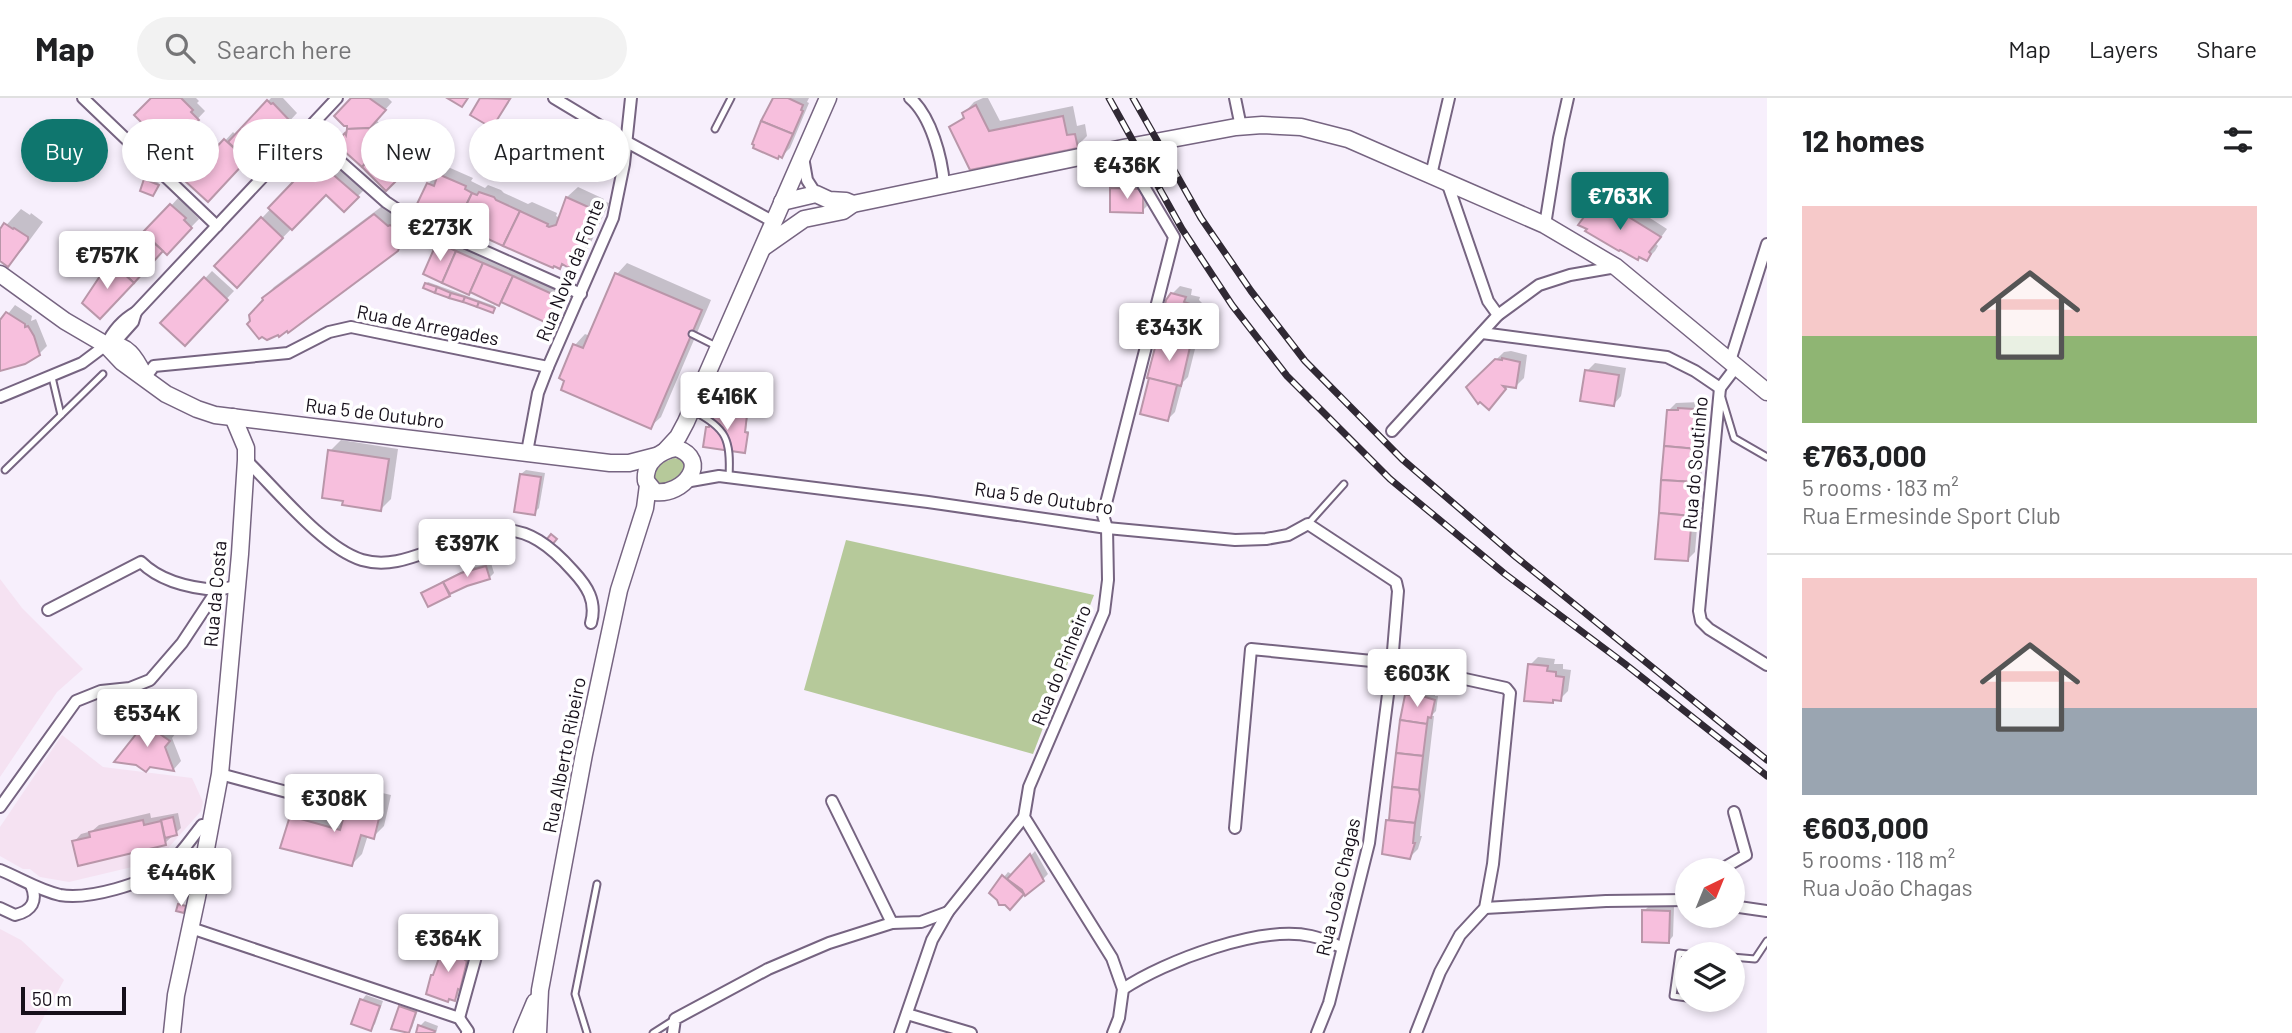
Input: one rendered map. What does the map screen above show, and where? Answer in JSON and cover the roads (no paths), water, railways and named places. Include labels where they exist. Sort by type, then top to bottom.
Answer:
[{"type":"main road","points":[[689,416],[684,437],[691,475],[680,486],[665,493],[655,492],[647,483],[648,466],[678,437],[689,416],[828,98]]},
{"type":"main road","points":[[764,247],[804,219],[844,211],[853,204],[1123,148],[1241,127],[1301,127],[1348,139],[1545,225],[1616,267],[1767,392]]},
{"type":"main road","points":[[782,202],[816,194],[829,200],[853,204]]},
{"type":"main road","points":[[782,202],[804,219]]},
{"type":"main road","name":"Rua 5 de Outubro","points":[[0,274],[65,321],[106,345],[122,362],[166,394],[197,409],[233,417],[610,463],[629,463],[661,453]]},
{"type":"main road","name":"Rua 5 de Outubro","points":[[106,345],[113,344],[130,352],[145,377]]},
{"type":"main road","name":"Rua da Costa","points":[[233,417],[246,454]]},
{"type":"main road","name":"Rua da Costa","points":[[172,1033],[176,995],[220,774],[246,454],[257,420]]},
{"type":"main road","points":[[661,453],[676,448],[689,455]]},
{"type":"main road","name":"Rua 5 de Outubro","points":[[610,463],[634,471],[647,483]]},
{"type":"main road","name":"Rua Alberto Ribeiro","points":[[538,1033],[540,990],[584,754],[619,590],[645,508],[647,483]]},
{"type":"main road","name":"Rua Alberto Ribeiro","points":[[638,530],[657,504],[680,486]]},
{"type":"main road","name":"Rua Alberto Ribeiro","points":[[522,1033],[540,990]]},
{"type":"street","points":[[83,98],[217,226]]},
{"type":"street","points":[[317,119],[337,98]]},
{"type":"street","points":[[554,98],[589,119]]},
{"type":"street","name":"Rua Nova da Fonte","points":[[629,120],[631,98]]},
{"type":"street","points":[[1235,98],[1241,127]]},
{"type":"street","points":[[1431,175],[1450,98]]},
{"type":"street","points":[[1545,225],[1568,98]]},
{"type":"street","points":[[917,100],[936,144],[944,185]]},
{"type":"street","points":[[629,143],[774,222]]},
{"type":"street","points":[[803,157],[807,180],[816,194]]},
{"type":"street","points":[[347,167],[386,202],[410,218],[581,294]]},
{"type":"street","name":"Rua do Pinheiro","points":[[1024,817],[1029,787],[1104,612],[1108,580],[1107,528],[1103,515],[1174,237],[1136,173],[1093,178]]},
{"type":"street","points":[[106,345],[112,332],[136,312],[258,182]]},
{"type":"street","name":"Rua Nova da Fonte","points":[[527,452],[538,393],[613,218],[621,182]]},
{"type":"street","points":[[1447,182],[1488,301],[1498,315]]},
{"type":"street","points":[[1720,388],[1733,364],[1767,244]]},
{"type":"street","points":[[1391,431],[1498,315],[1539,285],[1570,275],[1616,267]]},
{"type":"street","points":[[0,397],[82,363],[116,341],[133,323],[136,312]]},
{"type":"street","points":[[130,327],[130,352]]},
{"type":"street","name":"Rua de Arregades","points":[[145,377],[154,366],[288,353],[328,332],[351,327],[548,368]]},
{"type":"street","name":"Rua do Soutinho","points":[[1482,333],[1667,357],[1720,388],[1699,611],[1702,621],[1709,629],[1767,665]]},
{"type":"street","points":[[246,454],[318,533],[345,554],[366,561],[402,562],[443,546],[502,529],[527,534],[549,547],[585,584],[594,612],[591,622]]},
{"type":"street","name":"Rua 5 de Outubro","points":[[689,455],[703,470],[724,477],[928,502],[1107,528],[1245,540],[1289,535],[1308,524]]},
{"type":"street","name":"Rua 5 de Outubro","points":[[680,486],[724,477]]},
{"type":"street","name":"Rua João Chagas","points":[[1308,524],[1396,582],[1398,591],[1392,663],[1369,843],[1329,1003],[1317,1033]]},
{"type":"street","points":[[48,610],[141,562],[149,570],[170,581],[202,589],[217,590],[237,586]]},
{"type":"street","points":[[0,807],[76,701],[101,691],[130,688],[150,680],[182,643],[217,590]]},
{"type":"street","points":[[1235,828],[1251,649],[1392,663],[1506,688],[1510,693],[1493,864],[1485,908],[1460,935],[1440,972],[1416,1033]]},
{"type":"street","points":[[220,774],[339,806]]},
{"type":"street","points":[[832,801],[892,923]]},
{"type":"street","points":[[1734,812],[1746,855],[1741,858]]},
{"type":"street","points":[[900,1033],[932,940],[948,912],[1024,817],[1112,958],[1123,989],[1119,1017],[1113,1033]]},
{"type":"street","points":[[0,870],[31,885],[76,897],[143,880],[169,865],[202,825],[211,827]]},
{"type":"street","points":[[0,908],[15,915],[30,909],[35,894],[31,885]]},
{"type":"street","points":[[1485,908],[1675,900]]},
{"type":"street","points":[[1745,908],[1767,911]]},
{"type":"street","points":[[673,1033],[675,1019],[768,969],[829,943],[892,923],[921,922],[948,912]]},
{"type":"street","points":[[191,928],[459,1018],[467,1033]]},
{"type":"street","points":[[1123,989],[1140,978],[1203,951],[1245,939],[1272,935],[1310,935],[1341,947]]},
{"type":"street","points":[[459,1018],[480,942]]},
{"type":"street","points":[[907,1014],[971,1033]]},
{"type":"lane","points":[[715,129],[732,98]]},
{"type":"lane","points":[[692,334],[719,347]]},
{"type":"lane","points":[[5,470],[103,373]]},
{"type":"lane","points":[[52,376],[61,415]]},
{"type":"lane","points":[[1720,388],[1734,438],[1767,457]]},
{"type":"lane","points":[[689,416],[707,418],[724,433],[730,459],[724,477]]},
{"type":"lane","name":"Rua 5 de Outubro","points":[[1308,524],[1344,484]]},
{"type":"lane","points":[[587,1033],[575,994],[597,884]]},
{"type":"lane","points":[[1745,958],[1755,959],[1767,941]]},
{"type":"lane","points":[[653,1033],[675,1019]]},
{"type":"railway","points":[[1109,98],[1182,229],[1232,305],[1287,376],[1390,479],[1505,574],[1767,776]]},
{"type":"railway","points":[[1133,98],[1201,218],[1251,291],[1305,361],[1402,459],[1516,557],[1767,760]]}]
